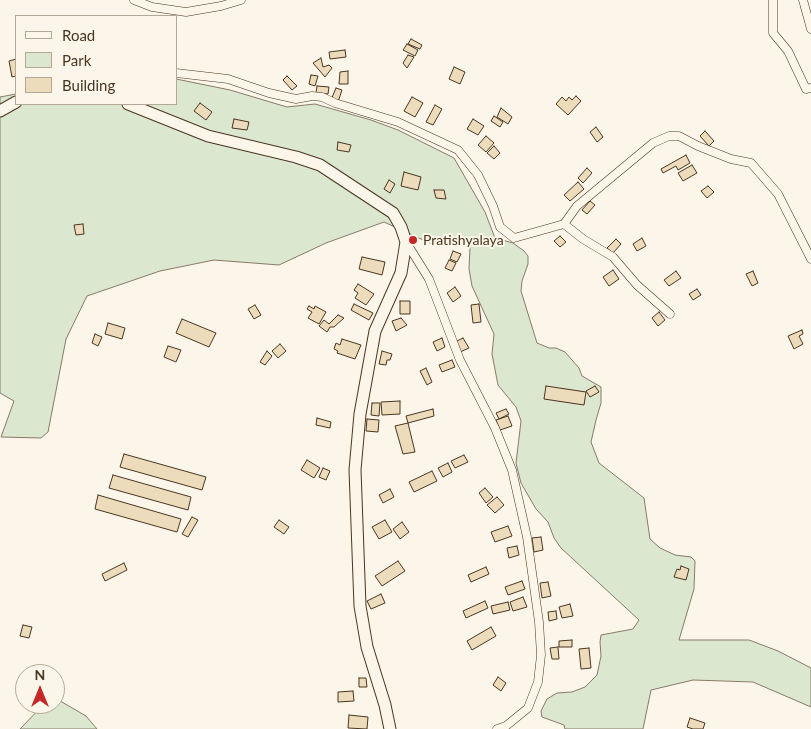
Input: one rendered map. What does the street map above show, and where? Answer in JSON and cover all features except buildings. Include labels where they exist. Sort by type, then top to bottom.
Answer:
[{"type":"main road","points":[[0,111],[15,103]]},
{"type":"main road","points":[[130,105],[208,136],[296,157],[320,165],[393,214],[401,227],[406,242],[401,273],[375,331],[360,414],[354,470],[360,606],[367,647],[386,705],[390,729]]},
{"type":"street","points":[[134,0],[152,7],[186,12],[242,0]]},
{"type":"street","points":[[773,0],[773,33],[788,51],[806,88],[811,88]]},
{"type":"street","points":[[803,0],[811,29]]},
{"type":"street","points":[[178,73],[228,80],[296,99],[312,96],[322,97],[335,103],[398,122],[458,150],[478,175],[493,206],[500,227],[514,238],[564,224],[577,206],[653,143],[669,136],[679,136],[731,159],[751,163],[778,194],[811,259]]},
{"type":"street","points":[[564,224],[613,258],[637,285],[670,314]]},
{"type":"street","points":[[406,242],[428,279],[460,360],[495,428],[512,470],[527,538],[539,622],[541,655],[538,682],[528,708],[506,726],[497,729]]},
{"type":"green space","points":[[178,79],[230,90],[287,107],[315,104],[398,130],[454,158],[485,212],[495,238],[513,243],[528,256],[528,264],[522,281],[521,291],[537,343],[565,352],[579,368],[582,376],[601,387],[601,403],[591,442],[599,463],[644,498],[650,539],[660,548],[675,555],[691,557],[695,561],[694,589],[679,640],[749,640],[778,651],[811,668],[811,707],[753,682],[693,680],[651,690],[643,729],[565,729],[564,725],[542,717],[541,711],[547,699],[557,693],[572,692],[585,687],[597,675],[601,656],[601,635],[633,629],[639,620],[561,548],[554,538],[548,522],[536,509],[521,483],[516,463],[521,421],[516,407],[498,385],[492,354],[494,334],[472,286],[469,269],[470,247],[460,241],[447,239],[432,244],[384,222],[326,243],[279,265],[214,260],[160,271],[87,296],[66,339],[48,432],[41,438],[1,437],[14,401],[0,393],[0,97],[15,94],[15,105],[178,105]]},
{"type":"green space","points":[[65,704],[86,716],[97,729],[20,729],[34,714],[65,714]]},
{"type":"place","name":"Pratishyalaya","points":[[413,240]]}]
